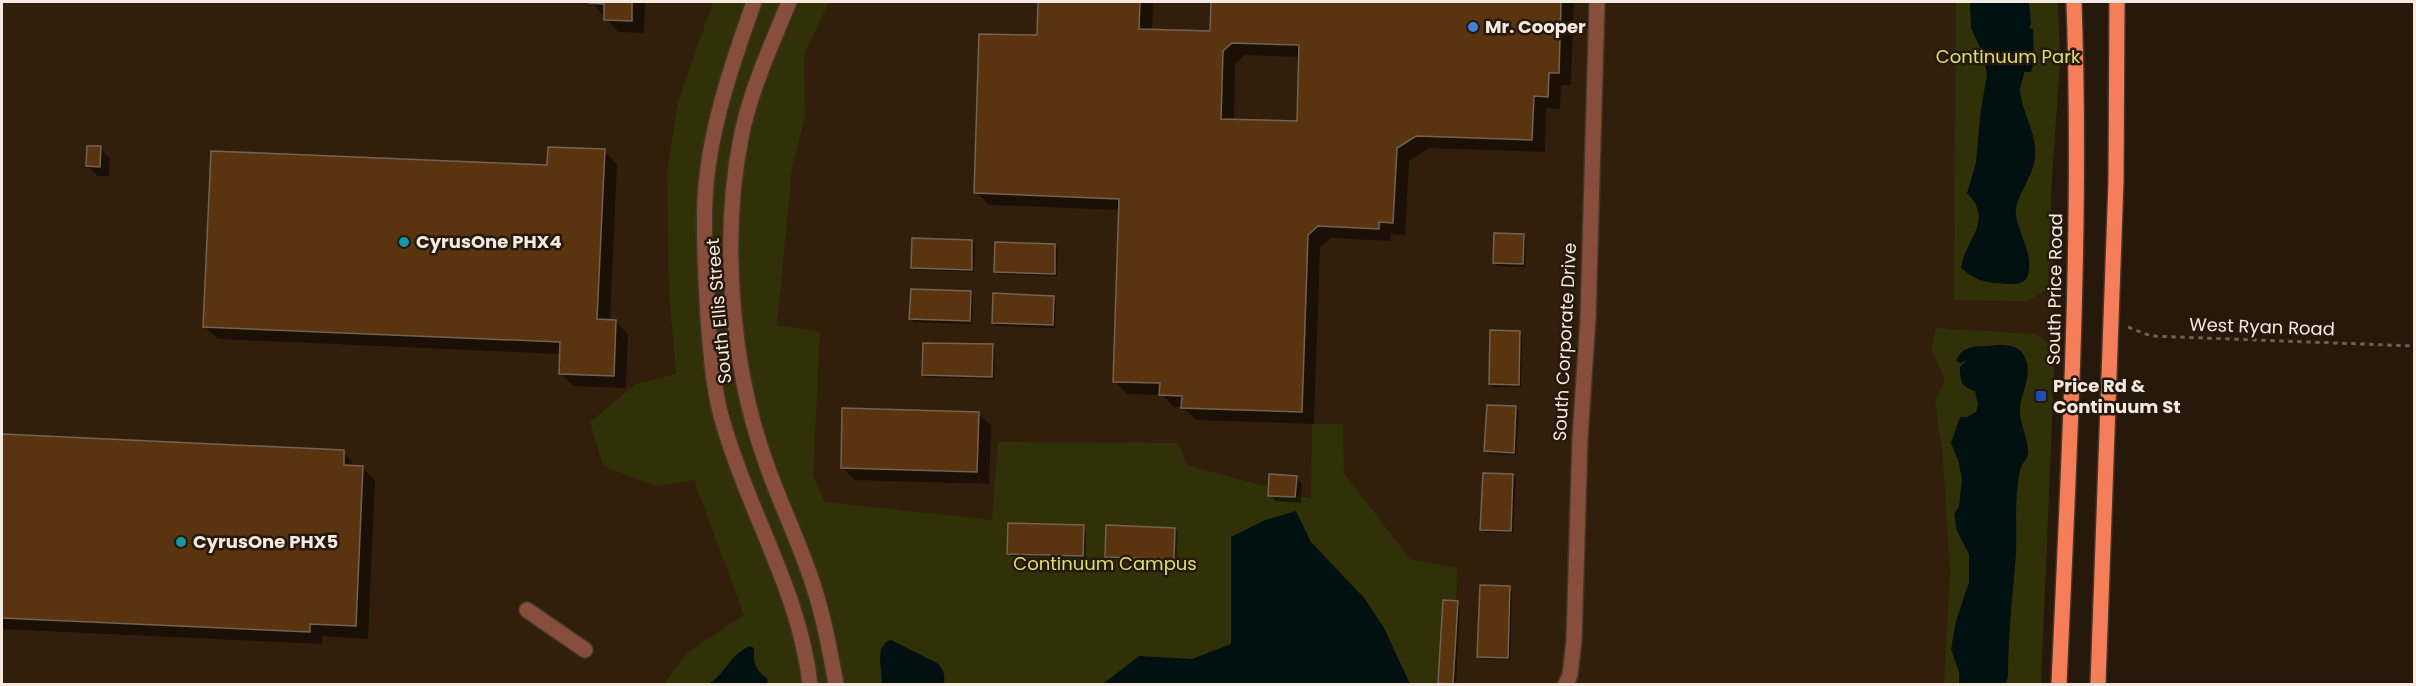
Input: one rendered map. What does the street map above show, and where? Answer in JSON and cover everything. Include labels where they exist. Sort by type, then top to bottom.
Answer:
[{"type":"main road","name":"South Price Road","points":[[2059,684],[2075,316],[2074,2]]},
{"type":"main road","points":[[2098,684],[2116,181],[2117,2]]},
{"type":"street","name":"South Ellis Street","points":[[754,2],[731,65],[715,133],[705,199],[706,288],[712,368],[723,425],[755,515],[781,572],[810,684]]},
{"type":"street","name":"South Ellis Street","points":[[789,2],[762,67],[741,137],[732,198],[731,266],[741,374],[764,459],[812,581],[827,632],[836,684]]},
{"type":"street","name":"South Corporate Drive","points":[[1566,684],[1570,675],[1574,640],[1580,438],[1588,318],[1598,2]]},
{"type":"street","points":[[527,610],[585,650]]},
{"type":"path","name":"West Ryan Road","points":[[2112,321],[2151,336],[2415,346]]},
{"type":"shaded area","points":[[2,2],[2058,2],[2060,61],[2051,193],[2055,349],[2041,684],[2,684]]},
{"type":"shaded area","points":[[1970,2],[2029,2],[2031,24],[2029,28],[2033,29],[2034,62],[2031,72],[2024,72],[2020,90],[2034,139],[2035,157],[2016,208],[2017,221],[2029,262],[2027,278],[2019,283],[1982,281],[1961,268],[1978,221],[1975,203],[1967,193],[1976,163],[1987,75],[1983,54],[1971,28]]},
{"type":"shaded area","points":[[1997,345],[2018,349],[2024,355],[2028,367],[2020,409],[2028,454],[2020,472],[2017,493],[2016,552],[2008,676],[2006,684],[1959,684],[1959,672],[1951,649],[1956,621],[1969,582],[1969,554],[1957,531],[1954,514],[1959,507],[1962,480],[1959,463],[1951,443],[1960,417],[1967,417],[1976,412],[1978,405],[1975,391],[1967,388],[1961,380],[1960,367],[1967,360],[1960,363],[1956,361],[1959,355],[1968,348]]},
{"type":"shaded area","points":[[1296,511],[1311,542],[1365,599],[1384,628],[1410,684],[1103,684],[1139,656],[1192,659],[1231,644],[1231,537],[1265,520]]},
{"type":"shaded area","points":[[891,640],[937,663],[943,673],[944,684],[882,684],[881,649],[887,641]]},
{"type":"shaded area","points":[[750,646],[754,648],[756,665],[767,678],[768,684],[707,684],[718,677],[737,655]]},
{"type":"green space","name":"Continuum Campus","points":[[713,2],[829,2],[804,54],[805,117],[792,167],[777,325],[820,332],[813,477],[825,502],[992,520],[998,442],[1178,443],[1187,465],[1311,499],[1312,424],[1343,424],[1344,473],[1410,559],[1457,568],[1454,684],[664,684],[687,653],[744,615],[694,480],[656,486],[603,466],[590,422],[636,384],[676,374],[669,292],[667,172],[678,102]]},
{"type":"green space","name":"Continuum Park","points":[[1956,2],[2058,2],[2060,61],[2051,193],[2048,289],[2028,301],[1954,300]]},
{"type":"green space","points":[[1936,328],[2036,334],[2055,349],[2041,684],[1944,684],[1950,572],[1943,460],[1935,400],[1945,380],[1931,350]]},
{"type":"building","points":[[589,2],[632,2],[632,21],[604,20],[604,4]]},
{"type":"building","points":[[1038,2],[1140,2],[1139,29],[1210,31],[1211,2],[1561,2],[1559,73],[1549,73],[1548,97],[1534,96],[1532,140],[1416,136],[1397,148],[1393,223],[1379,222],[1379,229],[1318,226],[1308,235],[1302,412],[1181,408],[1182,396],[1159,395],[1160,383],[1113,382],[1119,199],[974,193],[979,34],[1037,35]],"holes":[[[1232,43],[1299,45],[1297,121],[1221,119],[1223,51]]]},
{"type":"building","points":[[87,146],[101,146],[100,167],[86,166]]},
{"type":"building","name":"CyrusOne PHX4","points":[[548,147],[605,149],[597,319],[616,320],[614,376],[559,374],[560,342],[203,327],[211,151],[547,165]]},
{"type":"building","points":[[1494,233],[1524,234],[1523,264],[1493,263]]},
{"type":"building","points":[[912,238],[972,240],[972,270],[911,268]]},
{"type":"building","points":[[995,242],[1055,244],[1055,274],[994,272]]},
{"type":"building","points":[[911,289],[971,291],[970,321],[909,319]]},
{"type":"building","points":[[993,293],[1054,296],[1053,325],[992,323]]},
{"type":"building","points":[[1490,330],[1520,331],[1519,385],[1489,384]]},
{"type":"building","points":[[923,343],[993,344],[992,377],[922,375]]},
{"type":"building","points":[[1487,405],[1516,406],[1514,453],[1484,451]]},
{"type":"building","points":[[842,408],[979,412],[977,472],[841,468]]},
{"type":"building","name":"CyrusOne PHX5","points":[[2,434],[344,450],[344,465],[363,466],[356,626],[310,624],[310,632],[2,618]]},
{"type":"building","points":[[1483,473],[1513,474],[1511,531],[1480,530]]},
{"type":"building","points":[[1269,474],[1297,476],[1295,497],[1268,496]]},
{"type":"building","points":[[1008,523],[1084,525],[1083,556],[1007,554]]},
{"type":"building","points":[[1106,525],[1175,528],[1174,559],[1105,557]]},
{"type":"building","points":[[1480,585],[1510,586],[1508,658],[1477,657]]},
{"type":"building","points":[[1443,600],[1458,601],[1453,684],[1438,683]]},
{"type":"place","name":"Mr. Cooper","points":[[1473,27]]},
{"type":"place","name":"CyrusOne PHX4","points":[[404,242]]},
{"type":"place","name":"Price Rd & Continuum St","points":[[2041,396]]},
{"type":"place","name":"CyrusOne PHX5","points":[[181,542]]}]
